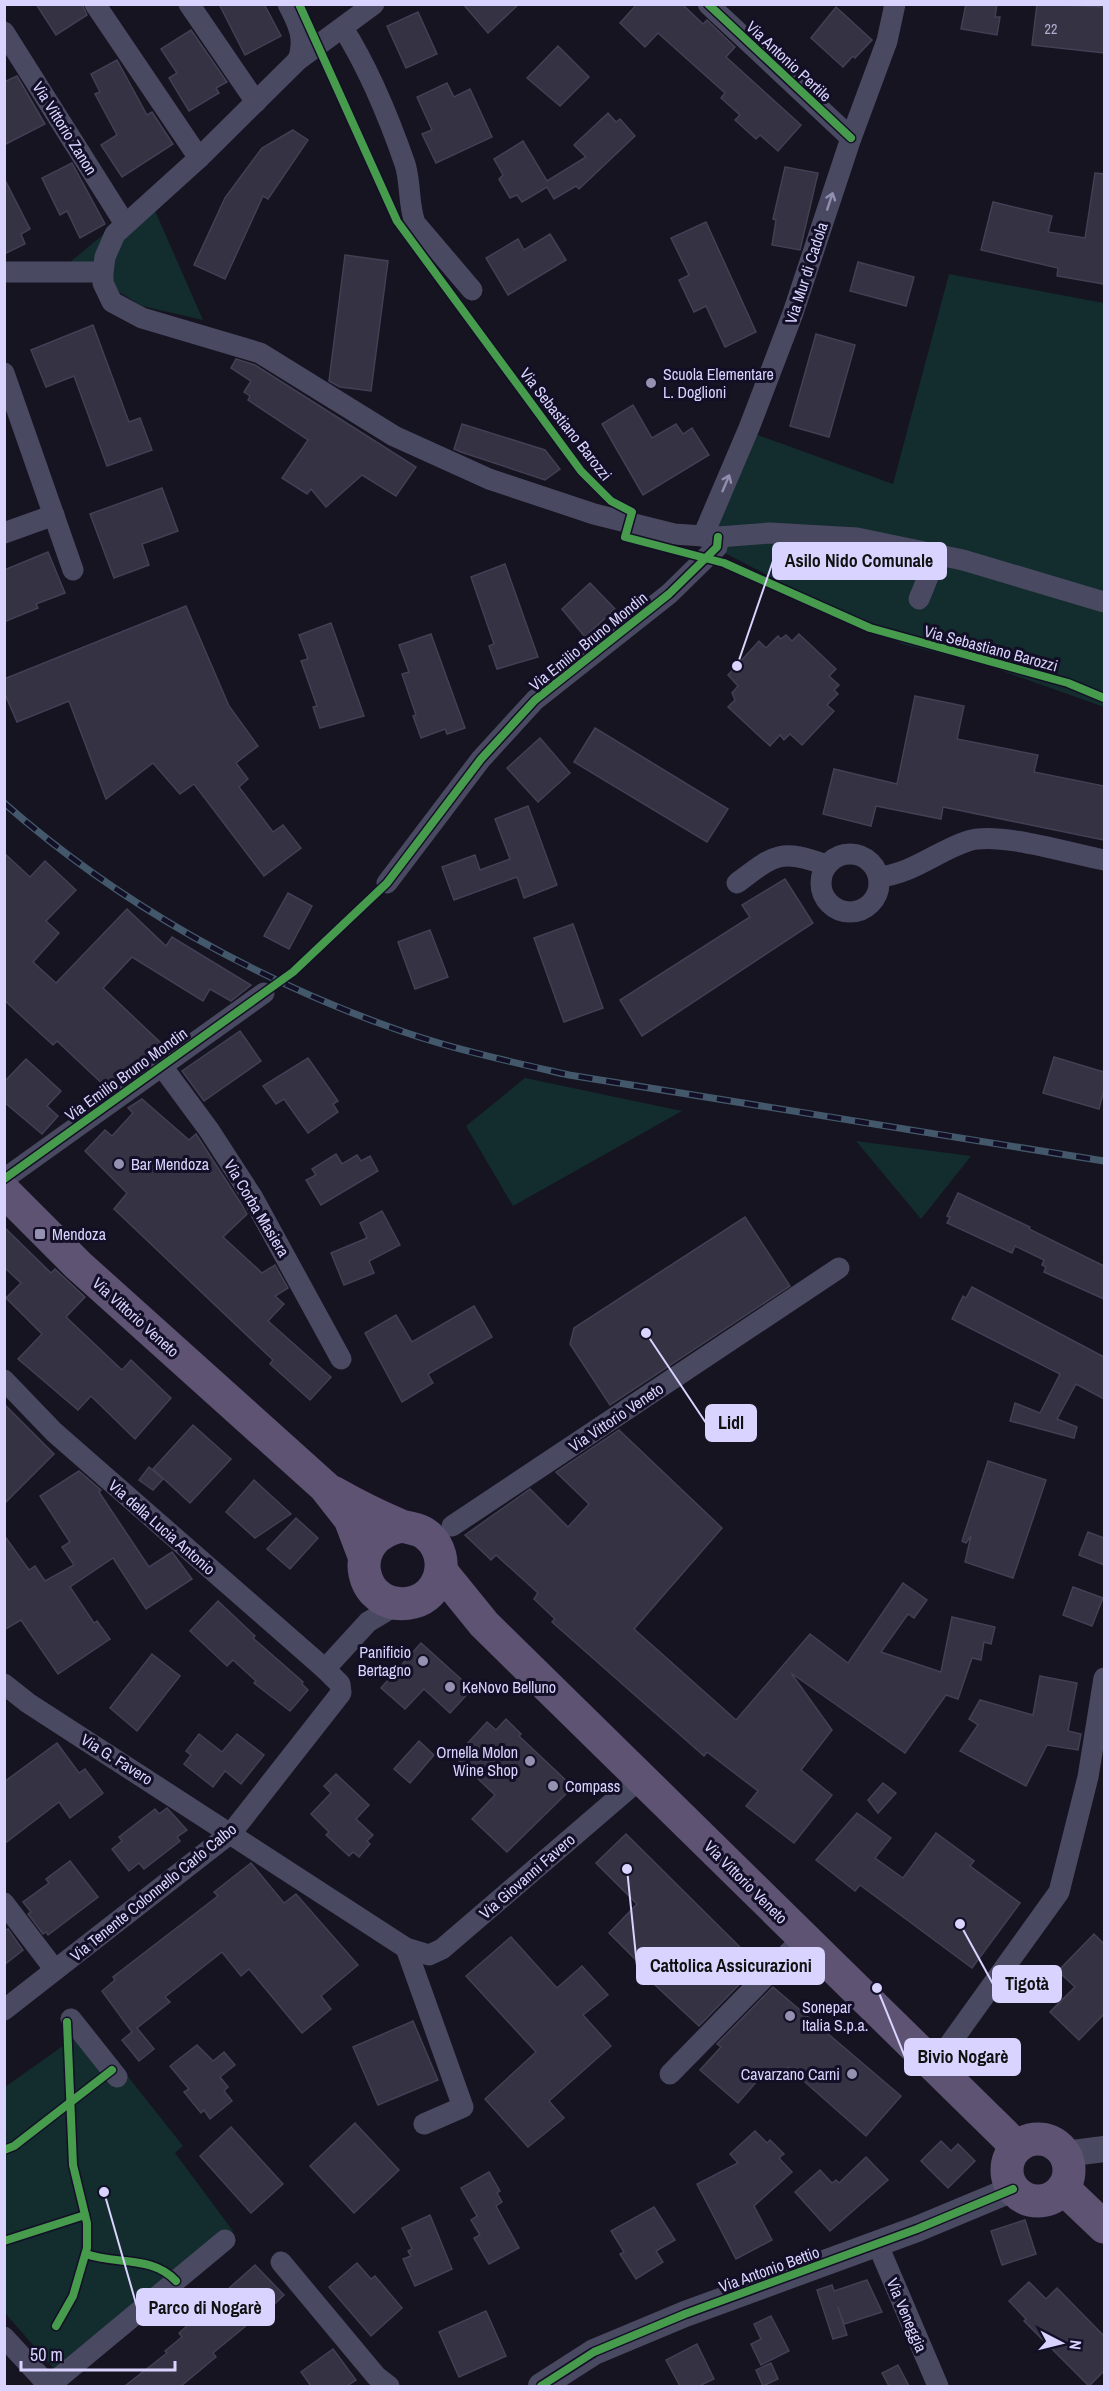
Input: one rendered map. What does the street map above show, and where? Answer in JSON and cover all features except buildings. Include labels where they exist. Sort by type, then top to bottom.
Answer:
[{"type":"main road","name":"Via Vittorio Veneto","points":[[4,1191],[78,1265],[325,1487],[350,1519],[364,1557],[366,1581],[389,1605],[484,1624]]},
{"type":"main road","name":"Via Vittorio Veneto","points":[[325,1487],[402,1526],[415,1528],[427,1534],[436,1545],[441,1557],[441,1571],[484,1624],[1017,2147]]},
{"type":"main road","points":[[364,1557],[369,1545],[377,1536],[388,1528],[402,1526]]},
{"type":"main road","points":[[389,1605],[437,1584],[441,1571]]},
{"type":"main road","points":[[1042,2139],[1055,2144],[1065,2154],[1069,2166],[1063,2188],[1048,2199],[1039,2201],[1021,2196],[1013,2190],[1007,2168],[1017,2147],[1029,2140],[1042,2139]]},
{"type":"main road","points":[[1063,2188],[1104,2228]]},
{"type":"street","points":[[95,4],[199,158]]},
{"type":"street","points":[[189,4],[256,102]]},
{"type":"street","points":[[288,4],[301,32],[302,47],[298,60]]},
{"type":"street","points":[[374,4],[298,60],[199,158],[125,224],[109,244],[103,272],[107,294],[120,308],[142,318],[260,354],[394,436],[489,479],[594,514],[674,534],[710,536],[770,533],[817,534],[857,538],[937,555],[1104,602]]},
{"type":"street","name":"Via Antonio Pertile","points":[[708,4],[851,138]]},
{"type":"street","name":"Via Mur di Cadola","points":[[710,536],[793,313],[851,138],[887,41],[895,4]]},
{"type":"street","points":[[343,28],[362,60],[406,166],[410,210],[415,224],[472,291]]},
{"type":"street","name":"Via Vittorio Zanon","points":[[4,32],[125,224]]},
{"type":"street","points":[[4,272],[62,274],[103,272]]},
{"type":"street","points":[[4,373],[73,570]]},
{"type":"street","points":[[4,533],[54,515]]},
{"type":"street","name":"Via Emilio Bruno Mondin","points":[[387,883],[481,759],[535,700],[669,594],[717,547],[710,536]]},
{"type":"street","name":"Via Sebastiano Barozzi","points":[[919,599],[937,555]]},
{"type":"street","points":[[879,877],[905,871],[956,846],[981,838],[1104,860]]},
{"type":"street","points":[[852,853],[869,860],[879,877],[879,886],[870,904],[853,912],[843,912],[827,901],[822,892],[822,873],[826,865],[842,854],[852,853]]},
{"type":"street","points":[[736,884],[778,856],[791,854],[804,856],[826,865]]},
{"type":"street","name":"Via Emilio Bruno Mondin","points":[[4,1179],[264,993]]},
{"type":"street","name":"Via Corba Masiera","points":[[161,1065],[209,1130],[253,1198],[341,1359]]},
{"type":"street","name":"Via Vittorio Veneto","points":[[452,1526],[839,1268]]},
{"type":"street","name":"Via della Lucia Antonio","points":[[4,1380],[54,1432],[325,1669]]},
{"type":"street","points":[[325,1669],[389,1605]]},
{"type":"street","name":"Via Tenente Colonnello Carlo Calbo","points":[[4,2010],[231,1832],[341,1693],[340,1684],[325,1669]]},
{"type":"street","name":"Via G. Favero","points":[[4,1684],[28,1703],[231,1832]]},
{"type":"street","points":[[934,2066],[1059,1892],[1088,1777],[1104,1689]]},
{"type":"street","name":"Via Giovanni Favero","points":[[231,1832],[406,1948],[420,1954],[437,1953],[641,1778]]},
{"type":"street","points":[[4,1904],[55,1970]]},
{"type":"street","points":[[670,2074],[803,1938]]},
{"type":"street","points":[[406,1948],[463,2107],[424,2124]]},
{"type":"street","points":[[71,2019],[117,2077]]},
{"type":"street","points":[[1065,2154],[1104,2149]]},
{"type":"street","name":"Via Antonio Bettio","points":[[541,2386],[594,2352],[685,2314],[993,2200],[1013,2190]]},
{"type":"street","points":[[4,2337],[49,2386],[225,2240]]},
{"type":"street","name":"Via Veneggia","points":[[876,2243],[938,2386]]},
{"type":"street","points":[[281,2262],[364,2362],[389,2386]]},
{"type":"green space","points":[[149,197],[203,320],[142,306],[70,262]]},
{"type":"green space","points":[[949,274],[1104,303],[1104,707],[983,664],[902,644],[707,544],[755,434],[893,484]]},
{"type":"green space","points":[[525,1078],[682,1111],[513,1206],[466,1126]]},
{"type":"green space","points":[[856,1141],[971,1156],[921,1219]]},
{"type":"green space","points":[[87,2025],[183,2146],[175,2153],[233,2231],[61,2377],[5,2313],[4,2137],[7,2134],[5,2131],[5,2087],[88,2028]]},
{"type":"railway","points":[[4,803],[94,874],[192,936],[243,964],[295,988],[348,1011],[422,1038],[569,1075],[1104,1161]]},
{"type":"cycle path","points":[[299,4],[397,221],[581,471],[611,501],[632,512],[625,537],[724,563],[870,628],[1068,683],[1104,698]]},
{"type":"cycle path","points":[[708,4],[851,138]]},
{"type":"cycle path","points":[[4,1179],[293,972],[387,883],[481,759],[535,700],[669,594],[717,547],[718,537]]},
{"type":"cycle path","points":[[56,2326],[73,2296],[87,2248],[87,2223],[73,2165],[67,2022]]},
{"type":"cycle path","points":[[4,2150],[14,2146],[112,2070]]},
{"type":"cycle path","points":[[541,2386],[594,2352],[685,2314],[917,2229],[1013,2189]]},
{"type":"cycle path","points":[[4,2241],[85,2215]]},
{"type":"cycle path","points":[[86,2254],[156,2267],[176,2281]]},
{"type":"place","name":"Scuola Elementare L. Doglioni","points":[[651,383]]},
{"type":"place","name":"Asilo Nido Comunale","points":[[737,666]]},
{"type":"place","name":"Bar Mendoza","points":[[119,1164]]},
{"type":"place","name":"Mendoza","points":[[40,1234]]},
{"type":"place","name":"Lidl","points":[[646,1333]]},
{"type":"place","name":"Panificio Bertagno","points":[[423,1661]]},
{"type":"place","name":"KeNovo Belluno","points":[[450,1687]]},
{"type":"place","name":"Ornella Molon Wine Shop","points":[[530,1761]]},
{"type":"place","name":"Compass","points":[[553,1786]]},
{"type":"place","name":"Cattolica Assicurazioni","points":[[627,1869]]},
{"type":"place","name":"Tigotà","points":[[960,1924]]},
{"type":"place","name":"Bivio Nogarè","points":[[877,1988]]},
{"type":"place","name":"Sonepar Italia S.p.a.","points":[[790,2016]]},
{"type":"place","name":"Cavarzano Carni","points":[[852,2074]]},
{"type":"place","name":"Parco di Nogarè","points":[[104,2192]]}]
